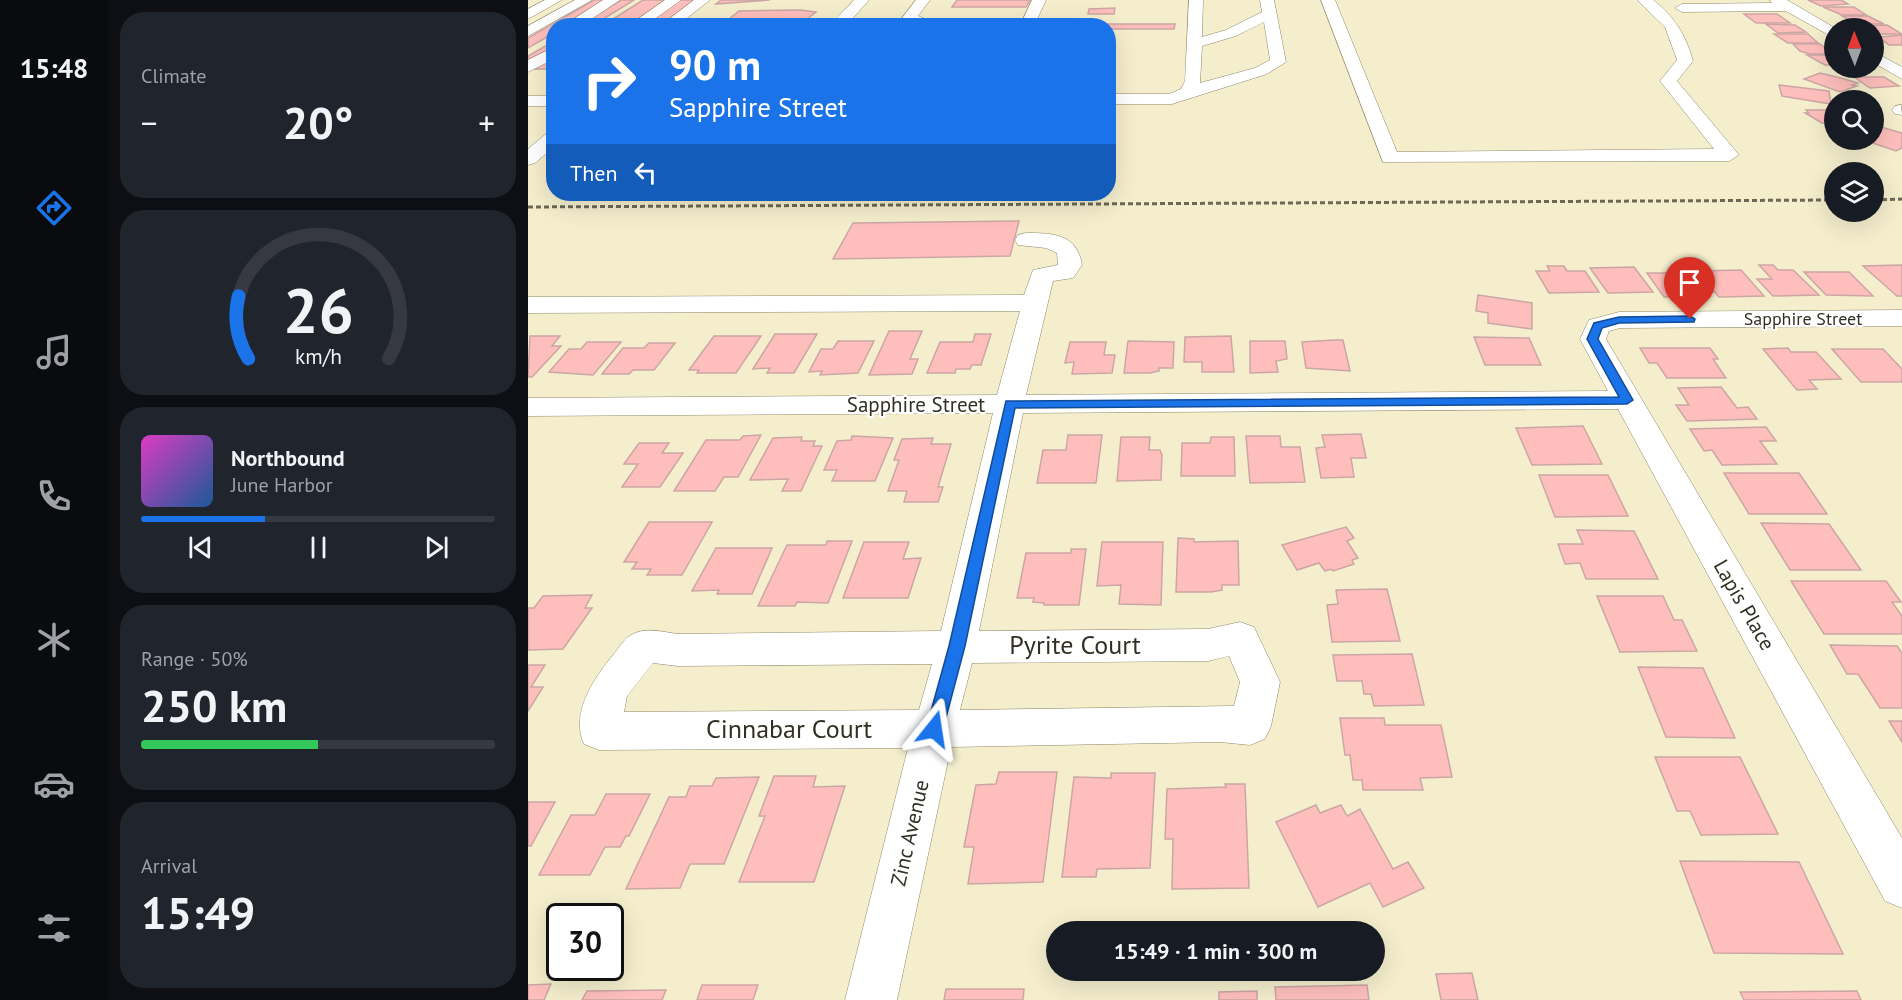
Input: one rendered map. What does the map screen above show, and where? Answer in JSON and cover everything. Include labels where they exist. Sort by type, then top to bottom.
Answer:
[{"type":"street","points":[[528,15],[555,0]]},
{"type":"street","points":[[553,18],[585,0]]},
{"type":"street","points":[[583,18],[613,0]]},
{"type":"street","points":[[647,18],[674,0]]},
{"type":"street","points":[[678,18],[703,0]]},
{"type":"street","points":[[845,18],[862,0]]},
{"type":"street","points":[[909,18],[923,0]]},
{"type":"street","points":[[1031,18],[1039,0]]},
{"type":"street","points":[[1188,92],[1193,81],[1196,0]]},
{"type":"street","points":[[1328,0],[1390,158],[1729,156],[1668,81],[1685,61],[1680,36],[1659,10],[1644,0]]},
{"type":"street","points":[[1682,8],[1783,4],[1824,28]]},
{"type":"street","points":[[609,18],[629,5]]},
{"type":"street","points":[[1116,99],[1172,99],[1188,92],[1261,71],[1278,62],[1268,7],[1231,33],[1194,44]]},
{"type":"street","points":[[528,32],[546,22]]},
{"type":"street","points":[[528,51],[546,41]]},
{"type":"street","points":[[528,67],[546,56]]},
{"type":"street","points":[[1884,63],[1902,74]]},
{"type":"street","points":[[528,73],[546,72]]},
{"type":"street","points":[[528,101],[546,101]]},
{"type":"street","points":[[528,161],[546,144]]},
{"type":"street","points":[[528,161],[546,162]]},
{"type":"street","name":"Zinc Avenue","points":[[871,1000],[934,729],[957,646],[1010,404],[1042,275],[1064,273],[1070,266],[1071,257],[1068,250],[1059,244],[1048,240],[1026,240]]},
{"type":"street","points":[[528,305],[1033,310]]},
{"type":"street","name":"Sapphire Street","points":[[1598,326],[1619,320],[1902,318]]},
{"type":"street","name":"Lapis Place","points":[[1598,326],[1593,339],[1902,884]]},
{"type":"street","name":"Sapphire Street","points":[[528,407],[1627,400]]},
{"type":"street","name":"Pyrite Court","points":[[645,729],[599,731],[608,690],[644,646],[678,650],[1208,645],[1240,638],[1260,682],[1250,726],[1220,723],[934,729]]},
{"type":"street","name":"Cinnabar Court","points":[[645,729],[934,729]]},
{"type":"building","points":[[594,0],[609,0],[579,18],[563,18]]},
{"type":"building","points":[[621,0],[634,0],[605,18],[592,18]]},
{"type":"building","points":[[643,0],[667,0],[640,18],[615,18]]},
{"type":"building","points":[[678,0],[699,0],[673,18],[652,18]]},
{"type":"building","points":[[721,0],[770,0],[716,4]]},
{"type":"building","points":[[957,0],[1030,0],[1026,7],[952,7]]},
{"type":"building","points":[[1808,0],[1841,0],[1848,4],[1821,6]]},
{"type":"building","points":[[1823,7],[1854,7],[1866,15],[1842,15]]},
{"type":"building","points":[[1115,8],[1114,14],[1088,14],[1089,9]]},
{"type":"building","points":[[739,11],[816,12],[808,18],[730,18]]},
{"type":"building","points":[[1744,14],[1777,14],[1790,23],[1756,23]]},
{"type":"building","points":[[1842,16],[1872,18],[1845,18]]},
{"type":"building","points":[[1116,24],[1175,24],[1174,29],[1116,29]]},
{"type":"building","points":[[1766,24],[1795,25],[1806,32],[1778,33]]},
{"type":"building","points":[[1884,25],[1887,25],[1902,34],[1884,34]]},
{"type":"building","points":[[546,28],[546,38],[528,48],[528,38]]},
{"type":"building","points":[[1774,34],[1808,34],[1818,43],[1788,43]]},
{"type":"building","points":[[1902,35],[1902,45],[1889,45],[1884,41],[1884,37]]},
{"type":"building","points":[[1793,44],[1820,44],[1824,47],[1824,54],[1800,51]]},
{"type":"building","points":[[546,46],[546,54],[528,65],[528,56]]},
{"type":"building","points":[[1807,55],[1824,55],[1824,64]]},
{"type":"building","points":[[546,61],[546,69],[532,69]]},
{"type":"building","points":[[1820,73],[1824,74],[1824,78],[1841,78],[1858,83],[1852,85],[1857,86],[1846,90],[1834,90],[1804,79]]},
{"type":"building","points":[[1884,77],[1899,86],[1870,88],[1855,78]]},
{"type":"building","points":[[1779,85],[1824,90],[1824,103],[1782,96]]},
{"type":"building","points":[[1806,110],[1824,110],[1824,123],[1805,113],[1809,113]]},
{"type":"building","points":[[1884,128],[1902,133],[1902,148],[1896,151],[1884,147]]},
{"type":"building","points":[[1019,221],[1010,256],[833,259],[853,223]]},
{"type":"building","points":[[1759,265],[1773,265],[1778,270],[1793,270],[1819,295],[1773,296],[1757,279],[1772,279]]},
{"type":"building","points":[[1902,265],[1902,296],[1897,296],[1863,266]]},
{"type":"building","points":[[1547,266],[1564,266],[1567,271],[1585,271],[1599,292],[1549,293],[1536,271],[1550,271]]},
{"type":"building","points":[[1634,267],[1653,292],[1608,293],[1590,268]]},
{"type":"building","points":[[1741,270],[1764,296],[1719,297],[1697,271]]},
{"type":"building","points":[[1804,272],[1849,272],[1873,296],[1826,295]]},
{"type":"building","points":[[1647,273],[1690,273],[1710,296],[1664,297]]},
{"type":"building","points":[[1478,295],[1532,303],[1532,329],[1488,323],[1488,313],[1476,311]]},
{"type":"building","points":[[889,331],[922,331],[910,359],[918,359],[912,374],[869,375]]},
{"type":"building","points":[[775,334],[817,334],[794,373],[767,373],[770,368],[753,369]]},
{"type":"building","points":[[975,334],[991,334],[981,365],[972,365],[970,369],[956,369],[955,373],[927,373],[940,342],[973,342]]},
{"type":"building","points":[[530,336],[560,336],[552,346],[561,346],[532,377],[528,377]]},
{"type":"building","points":[[714,336],[761,336],[736,373],[697,373],[699,370],[689,370]]},
{"type":"building","points":[[1231,336],[1234,372],[1202,372],[1202,362],[1184,362],[1185,337]]},
{"type":"building","points":[[1474,337],[1529,338],[1541,365],[1485,365]]},
{"type":"building","points":[[1343,340],[1350,371],[1306,368],[1302,342]]},
{"type":"building","points":[[838,341],[874,341],[858,373],[820,375],[822,371],[809,372],[821,349],[833,349]]},
{"type":"building","points":[[1128,341],[1174,342],[1173,368],[1159,368],[1159,371],[1150,373],[1124,373]]},
{"type":"building","points":[[1250,341],[1285,341],[1287,359],[1276,361],[1278,372],[1250,373]]},
{"type":"building","points":[[587,342],[621,342],[593,375],[549,372],[569,349],[581,349]]},
{"type":"building","points":[[1070,342],[1106,342],[1104,355],[1115,355],[1112,373],[1072,374],[1074,362],[1065,363]]},
{"type":"building","points":[[649,343],[675,343],[654,370],[633,370],[629,374],[602,374],[623,348],[644,348]]},
{"type":"building","points":[[1640,348],[1710,348],[1718,359],[1713,359],[1726,378],[1667,378],[1657,363],[1649,363]]},
{"type":"building","points":[[1788,348],[1791,352],[1816,352],[1841,379],[1809,380],[1817,389],[1797,390],[1763,349]]},
{"type":"building","points":[[1832,349],[1883,349],[1902,369],[1902,382],[1861,382]]},
{"type":"building","points":[[1721,387],[1737,408],[1748,407],[1757,419],[1687,421],[1676,405],[1689,405],[1678,388]]},
{"type":"building","points":[[1583,426],[1602,464],[1532,465],[1516,428]]},
{"type":"building","points":[[1766,427],[1776,441],[1760,441],[1777,464],[1722,465],[1712,450],[1704,451],[1690,429]]},
{"type":"building","points":[[1361,434],[1366,458],[1351,458],[1354,477],[1321,478],[1316,448],[1325,447],[1322,435]]},
{"type":"building","points":[[761,435],[738,477],[724,477],[715,491],[674,491],[706,440],[740,440],[743,436]]},
{"type":"building","points":[[1068,435],[1102,435],[1096,483],[1037,483],[1043,450],[1066,450]]},
{"type":"building","points":[[852,436],[893,438],[875,481],[832,481],[837,470],[824,470],[837,441],[851,440]]},
{"type":"building","points":[[1246,436],[1280,436],[1281,447],[1300,447],[1305,482],[1250,483]]},
{"type":"building","points":[[802,437],[801,441],[815,441],[813,446],[822,446],[801,491],[782,491],[788,479],[750,480],[773,438]]},
{"type":"building","points":[[1121,437],[1150,437],[1149,450],[1160,450],[1162,455],[1161,480],[1117,481]]},
{"type":"building","points":[[1211,437],[1234,437],[1235,476],[1181,476],[1182,443],[1210,443]]},
{"type":"building","points":[[933,438],[931,444],[951,444],[938,487],[943,487],[938,502],[904,502],[907,491],[888,491],[899,460],[894,460],[902,439]]},
{"type":"building","points":[[639,443],[669,443],[662,453],[683,453],[660,487],[622,487],[638,464],[624,464]]},
{"type":"building","points":[[1724,473],[1799,473],[1827,514],[1749,514]]},
{"type":"building","points":[[1539,475],[1608,475],[1628,516],[1555,517]]},
{"type":"building","points":[[649,522],[712,522],[682,575],[647,575],[651,569],[632,569],[637,562],[624,562]]},
{"type":"building","points":[[1761,523],[1829,524],[1861,570],[1790,570]]},
{"type":"building","points":[[1346,527],[1354,538],[1347,541],[1358,558],[1352,560],[1354,564],[1333,571],[1331,569],[1325,571],[1319,563],[1297,570],[1282,545]]},
{"type":"building","points":[[1577,530],[1634,531],[1658,579],[1586,579],[1580,563],[1565,564],[1558,544],[1583,544]]},
{"type":"building","points":[[1178,538],[1194,539],[1194,542],[1238,541],[1239,585],[1222,585],[1222,590],[1211,592],[1176,592]]},
{"type":"building","points":[[827,541],[852,541],[828,603],[797,602],[795,606],[758,606],[787,545],[826,545]]},
{"type":"building","points":[[864,542],[909,542],[903,559],[921,558],[908,598],[843,598]]},
{"type":"building","points":[[1102,542],[1163,542],[1161,605],[1119,604],[1121,585],[1097,586]]},
{"type":"building","points":[[716,548],[772,548],[752,594],[717,594],[719,590],[692,591]]},
{"type":"building","points":[[1071,549],[1086,549],[1079,605],[1044,605],[1044,603],[1033,602],[1034,598],[1017,598],[1026,553],[1071,553]]},
{"type":"building","points":[[1791,581],[1886,581],[1901,602],[1892,602],[1902,616],[1902,634],[1824,634]]},
{"type":"building","points":[[1387,589],[1400,641],[1332,642],[1327,605],[1338,604],[1336,590]]},
{"type":"building","points":[[592,595],[585,608],[592,608],[563,649],[528,650],[528,608],[534,608],[543,596]]},
{"type":"building","points":[[1597,596],[1663,596],[1674,620],[1682,620],[1697,651],[1620,652]]},
{"type":"building","points":[[1830,645],[1897,646],[1902,653],[1902,708],[1880,708],[1858,674],[1847,674]]},
{"type":"building","points":[[1412,654],[1424,705],[1374,706],[1371,694],[1364,694],[1362,681],[1337,681],[1333,655]]},
{"type":"building","points":[[528,665],[545,665],[531,687],[543,687],[528,711]]},
{"type":"building","points":[[1638,667],[1703,668],[1735,738],[1666,737]]},
{"type":"building","points":[[1340,718],[1384,718],[1385,725],[1441,725],[1452,777],[1420,778],[1423,790],[1363,790],[1362,780],[1353,780],[1350,755],[1345,755]]},
{"type":"building","points":[[1889,721],[1902,721],[1902,742]]},
{"type":"building","points":[[1655,757],[1740,757],[1778,834],[1701,835],[1690,811],[1677,811]]},
{"type":"building","points":[[999,772],[1057,772],[1043,882],[968,884],[974,847],[964,847],[976,785],[996,784]]},
{"type":"building","points":[[1111,773],[1155,773],[1150,868],[1097,869],[1096,877],[1062,877],[1074,777],[1111,778]]},
{"type":"building","points":[[774,776],[816,776],[813,787],[845,786],[814,882],[739,882],[765,816],[759,816]]},
{"type":"building","points":[[759,777],[724,864],[690,864],[680,888],[626,889],[669,797],[686,797],[690,786],[712,786],[716,778]]},
{"type":"building","points":[[1225,784],[1245,784],[1249,888],[1172,889],[1173,839],[1165,839],[1167,789],[1226,787]]},
{"type":"building","points":[[606,794],[650,794],[629,836],[626,836],[620,847],[605,847],[590,875],[539,875],[571,815],[595,815]]},
{"type":"building","points":[[528,802],[555,802],[531,846],[528,846]]},
{"type":"building","points":[[1316,805],[1320,813],[1341,805],[1347,816],[1360,809],[1393,869],[1408,862],[1424,888],[1383,907],[1370,883],[1318,907],[1276,822]]},
{"type":"building","points":[[1680,861],[1799,862],[1843,954],[1714,953]]},
{"type":"building","points":[[1472,973],[1478,1000],[1441,1000],[1436,974]]},
{"type":"building","points":[[551,984],[544,1000],[528,1000],[528,985]]},
{"type":"building","points":[[702,985],[758,985],[753,1000],[697,1000]]},
{"type":"building","points":[[1367,985],[1369,1000],[1276,1000],[1275,987]]},
{"type":"building","points":[[946,989],[1024,989],[1023,1000],[944,1000]]},
{"type":"building","points":[[666,990],[662,1000],[582,1000],[587,991]]},
{"type":"building","points":[[1257,991],[1257,1000],[1219,1000],[1219,992]]},
{"type":"building","points":[[1857,991],[1861,1000],[1744,1000],[1740,992]]},
{"type":"railway","points":[[1884,200],[1902,199]]},
{"type":"railway","points":[[528,207],[1824,200]]},
{"type":"route","points":[[934,729],[957,646],[1010,404],[1395,404],[1627,400],[1593,339],[1598,326],[1619,320],[1690,319]]}]
